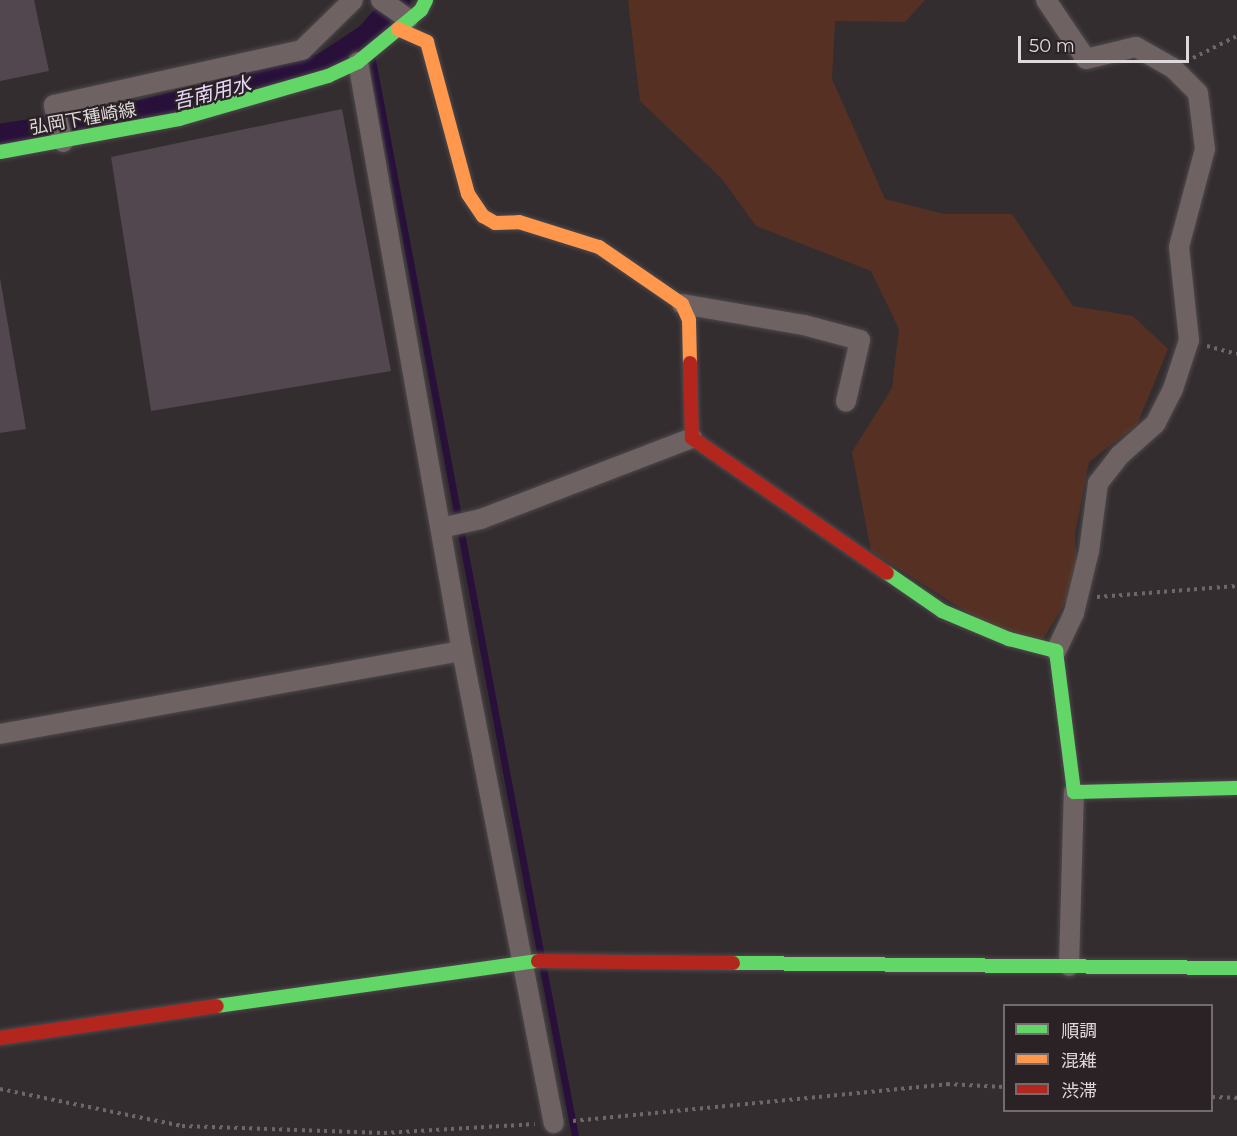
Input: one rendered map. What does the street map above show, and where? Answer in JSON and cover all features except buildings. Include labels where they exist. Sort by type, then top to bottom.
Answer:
[{"type":"street","points":[[62,137],[54,105],[302,50],[353,0]]},
{"type":"street","points":[[381,0],[427,42],[468,194],[483,216],[495,223],[519,222],[599,247],[682,303],[804,325],[860,340],[846,401]]},
{"type":"street","name":"弘岡下種崎線","points":[[0,152],[62,137],[179,119],[328,76],[358,62],[426,0]]},
{"type":"street","points":[[1046,0],[1086,59],[1136,47],[1173,68],[1198,93],[1205,149],[1179,247],[1188,340],[1173,389],[1155,424],[1120,455],[1098,483],[1089,551],[1077,598],[1056,651],[1074,792],[1069,966]]},
{"type":"street","points":[[358,62],[462,651],[554,1123]]},
{"type":"street","points":[[682,303],[689,320],[692,438]]},
{"type":"street","points":[[441,528],[482,519],[692,438]]},
{"type":"street","points":[[692,438],[942,610],[1009,639],[1056,651]]},
{"type":"street","points":[[0,734],[462,651]]},
{"type":"street","points":[[1074,792],[1237,788]]},
{"type":"street","points":[[0,1038],[523,961],[1237,968]]},
{"type":"path","points":[[1173,68],[1237,36]]},
{"type":"path","points":[[1188,340],[1237,354]]},
{"type":"path","points":[[1077,598],[1237,586]]},
{"type":"path","points":[[581,1120],[947,1084],[1003,1087]]},
{"type":"path","points":[[0,1089],[183,1126],[384,1134],[554,1123]]},
{"type":"path","points":[[1213,1096],[1237,1098]]},
{"type":"shaded area","points":[[628,0],[925,0],[905,22],[835,21],[832,79],[885,199],[944,214],[1012,214],[1073,306],[1133,316],[1168,349],[1137,425],[1089,462],[1075,534],[1078,581],[1041,643],[998,632],[871,551],[852,452],[892,388],[899,329],[871,271],[756,226],[722,179],[640,101]]},
{"type":"waterway","name":"吾南用水","points":[[0,136],[129,115],[323,65],[367,36],[399,0]]},
{"type":"waterway","points":[[372,60],[541,957]]},
{"type":"waterway","points":[[543,968],[575,1136]]},
{"type":"traffic: fast","points":[[0,152],[179,119],[328,76],[358,62],[421,10],[426,0]]},
{"type":"traffic: fast","points":[[887,573],[942,611],[1009,639],[1056,651],[1074,792],[1237,788]]},
{"type":"traffic: fast","points":[[217,1006],[538,961]]},
{"type":"traffic: fast","points":[[733,963],[1237,968]]},
{"type":"traffic: slow","points":[[398,29],[427,42],[468,194],[483,216],[495,223],[519,222],[599,247],[682,304],[689,320],[690,363]]},
{"type":"traffic: jam","points":[[690,363],[692,438],[887,573]]},
{"type":"traffic: jam","points":[[538,961],[733,963]]},
{"type":"traffic: jam","points":[[0,1038],[217,1006]]}]
